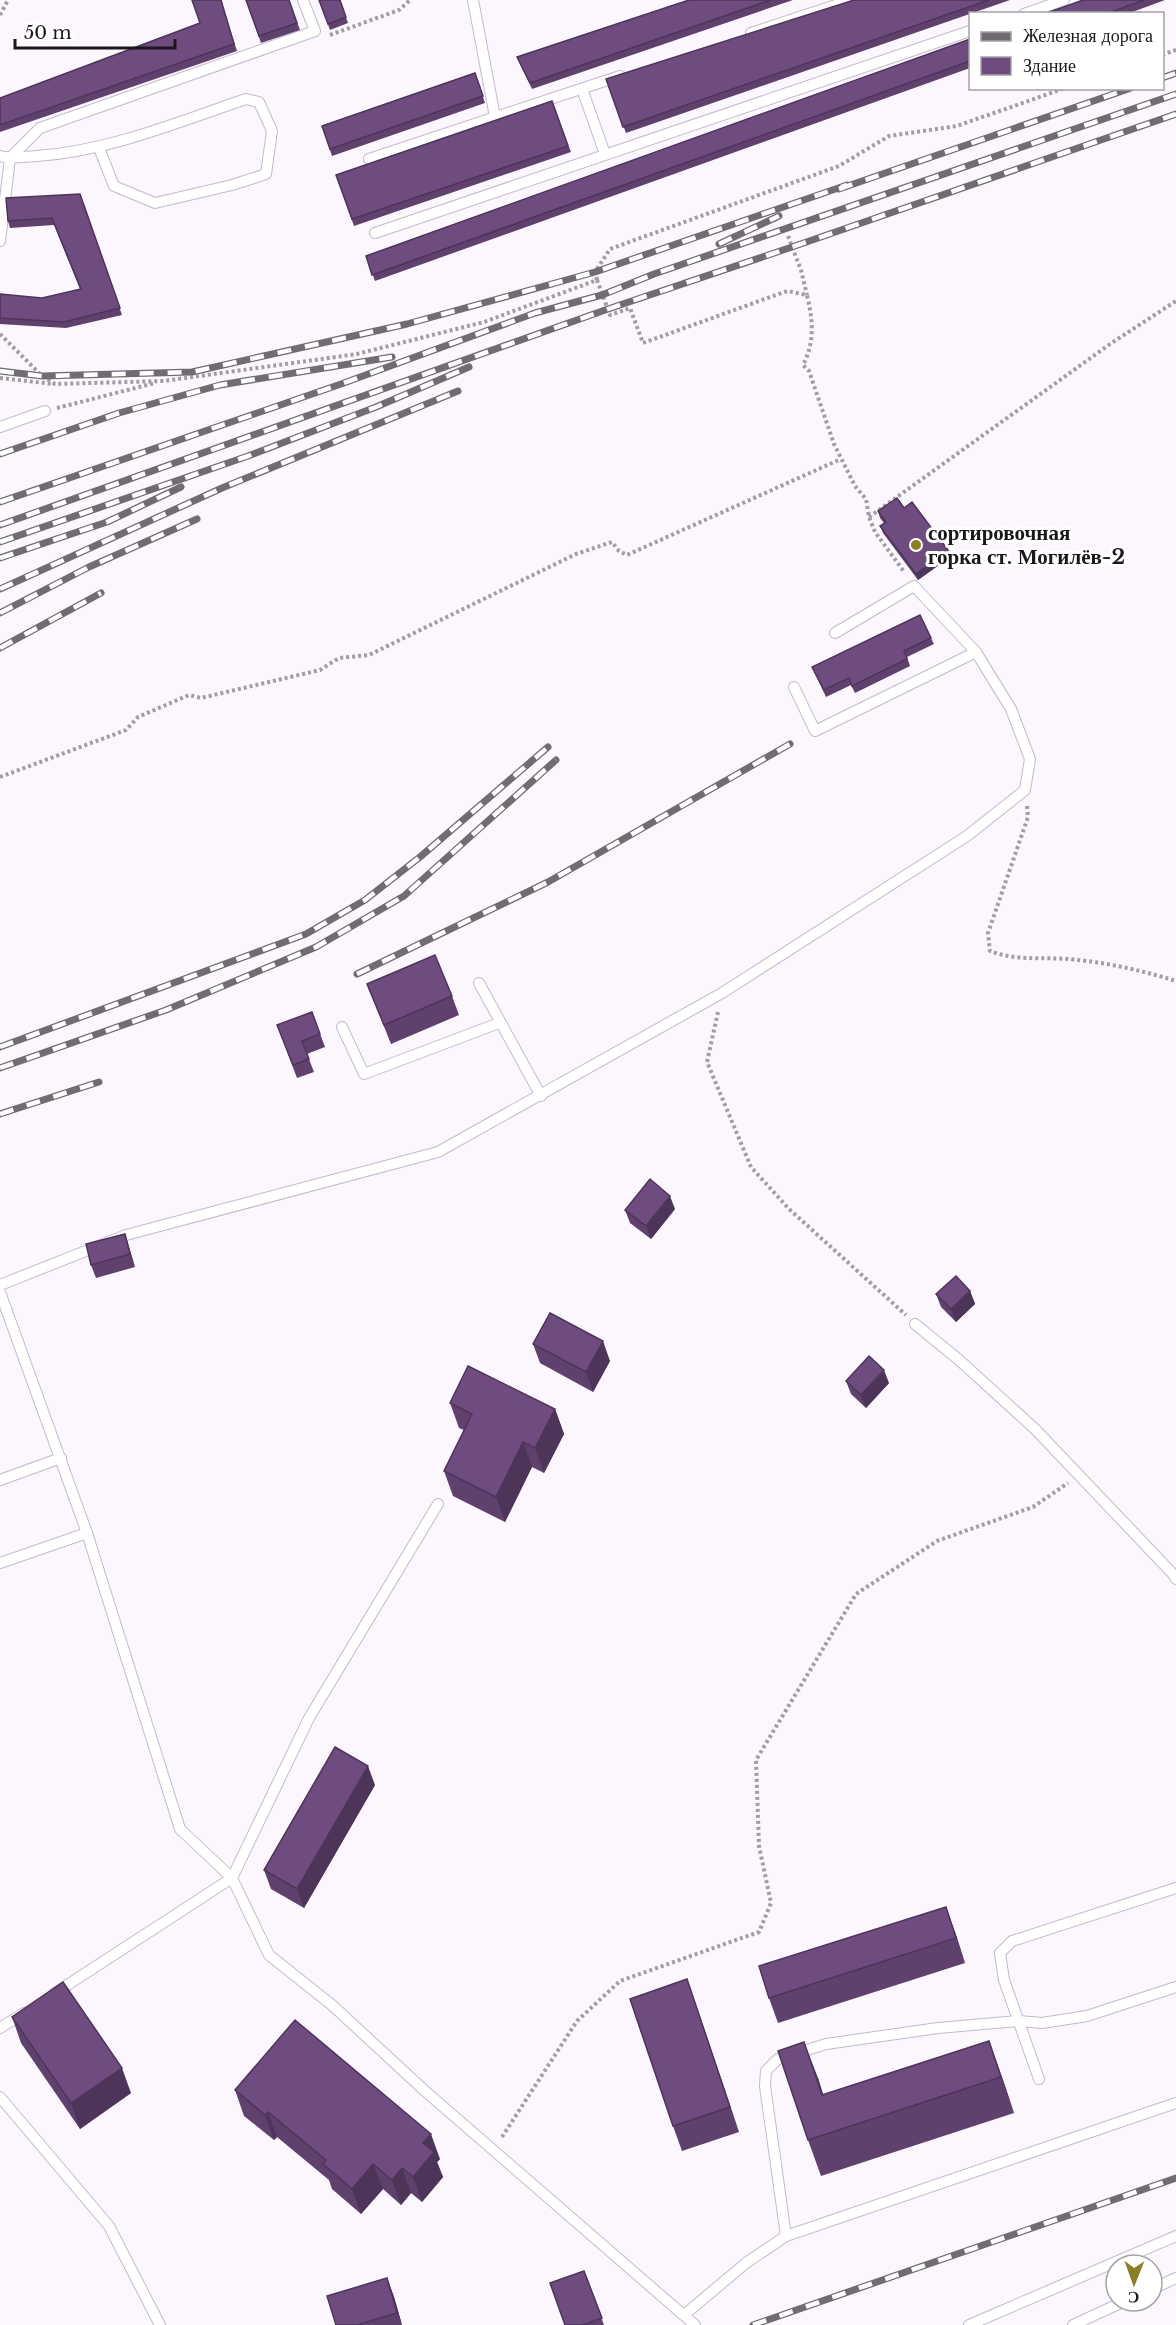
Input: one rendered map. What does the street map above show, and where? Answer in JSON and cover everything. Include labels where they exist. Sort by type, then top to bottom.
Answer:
[{"type":"lane","points":[[0,241],[5,157],[40,128],[315,31],[303,0]]},
{"type":"lane","points":[[473,0],[495,117]]},
{"type":"lane","points":[[739,37],[851,0]]},
{"type":"lane","points":[[1030,12],[1064,0]]},
{"type":"lane","points":[[375,233],[969,32]]},
{"type":"lane","points":[[369,159],[627,74]]},
{"type":"lane","points":[[582,89],[605,154]]},
{"type":"lane","points":[[5,157],[54,155],[99,148],[246,99],[259,102],[272,131],[266,174],[232,185],[156,202],[114,186],[99,148]]},
{"type":"lane","points":[[0,427],[45,411]]},
{"type":"lane","points":[[0,1285],[126,1235],[438,1152],[722,993],[967,836],[1025,790],[1030,759],[1011,709],[976,652],[914,586],[835,633]]},
{"type":"lane","points":[[794,687],[815,731],[976,652]]},
{"type":"lane","points":[[479,983],[541,1096]]},
{"type":"lane","points":[[342,1027],[364,1074],[500,1023]]},
{"type":"lane","points":[[0,1292],[87,1533],[180,1830],[232,1878],[268,1955],[332,2005],[424,2091],[695,2325]]},
{"type":"lane","points":[[915,1324],[958,1359],[1035,1429],[1176,1579]]},
{"type":"lane","points":[[0,1480],[61,1458]]},
{"type":"lane","points":[[48,1997],[232,1878],[309,1718],[438,1504]]},
{"type":"lane","points":[[0,1563],[87,1533]]},
{"type":"lane","points":[[1039,2079],[1004,1980],[1000,1953],[1012,1941],[1176,1888]]},
{"type":"lane","points":[[786,2236],[765,2085],[766,2071],[778,2059],[846,2040],[938,2028],[1019,2021],[1042,2023],[1088,2016],[1176,1987]]},
{"type":"lane","points":[[0,2028],[29,2010]]},
{"type":"lane","points":[[0,2097],[109,2226],[160,2325]]},
{"type":"lane","points":[[684,2315],[747,2263],[786,2236],[1176,2103]]},
{"type":"lane","points":[[969,2325],[1176,2236]]},
{"type":"lane","points":[[1073,2325],[1104,2311]]},
{"type":"path","points":[[0,15],[8,0]]},
{"type":"path","points":[[315,31],[328,36],[399,10],[410,0]]},
{"type":"path","points":[[807,295],[787,291],[643,343],[630,308],[610,315],[595,272],[610,249],[839,166],[889,136],[957,126],[1059,90]]},
{"type":"path","points":[[788,236],[801,270],[813,322],[810,352],[803,365],[809,370],[841,459],[855,486],[866,498],[874,532],[914,586]]},
{"type":"path","points":[[45,411],[164,381],[357,354],[484,322],[597,280]]},
{"type":"path","points":[[869,517],[1110,344],[1176,301]]},
{"type":"path","points":[[0,334],[42,376],[55,384]]},
{"type":"path","points":[[0,378],[55,384],[164,381]]},
{"type":"path","points":[[0,777],[126,730],[138,717],[189,695],[201,698],[320,670],[339,658],[369,655],[576,554],[612,542],[619,551],[627,555],[841,459]]},
{"type":"path","points":[[1025,790],[1028,817],[988,933],[990,951],[1006,957],[1069,960],[1148,972],[1176,981]]},
{"type":"path","points":[[722,993],[707,1062],[751,1167],[789,1209],[915,1324]]},
{"type":"path","points":[[493,2151],[577,2021],[620,1981],[759,1932],[771,1903],[759,1846],[756,1760],[856,1594],[937,1541],[1033,1507],[1078,1476]]},
{"type":"building","points":[[192,0],[221,0],[234,44],[0,125],[0,98],[200,23]]},
{"type":"building","points":[[246,0],[289,0],[297,23],[259,36]]},
{"type":"building","points":[[319,0],[340,0],[346,17],[328,24]]},
{"type":"building","points":[[689,0],[771,0],[530,83],[517,57]]},
{"type":"building","points":[[854,0],[989,0],[623,127],[606,79]]},
{"type":"building","points":[[1083,0],[1144,0],[1111,12],[1050,12]]},
{"type":"building","points":[[969,39],[969,61],[372,275],[366,256]]},
{"type":"building","points":[[475,73],[483,96],[330,149],[322,126]]},
{"type":"building","points":[[552,101],[568,146],[352,219],[336,175]]},
{"type":"building","points":[[80,194],[120,308],[64,322],[0,318],[0,294],[42,298],[81,289],[52,218],[8,221],[6,198]]},
{"type":"building","name":"сортировочная горка ст. Могилёв-2","points":[[897,498],[904,508],[912,502],[948,550],[916,574],[880,526],[886,522],[878,511]]},
{"type":"building","points":[[920,615],[931,638],[904,651],[907,659],[852,686],[849,678],[824,690],[812,667]]},
{"type":"building","points":[[435,955],[452,996],[384,1025],[367,984]]},
{"type":"building","points":[[312,1012],[320,1034],[302,1041],[309,1059],[293,1065],[277,1025]]},
{"type":"building","points":[[650,1179],[670,1196],[646,1226],[625,1210]]},
{"type":"building","points":[[125,1234],[130,1254],[91,1265],[86,1244]]},
{"type":"building","points":[[956,1276],[970,1291],[951,1309],[936,1294]]},
{"type":"building","points":[[550,1313],[603,1341],[586,1372],[533,1344]]},
{"type":"building","points":[[869,1356],[884,1370],[861,1395],[846,1381]]},
{"type":"building","points":[[468,1366],[555,1409],[535,1448],[523,1442],[496,1497],[444,1471],[472,1414],[450,1403]]},
{"type":"building","points":[[335,1747],[368,1766],[297,1889],[264,1870]]},
{"type":"building","points":[[946,1907],[956,1938],[769,1998],[759,1966]]},
{"type":"building","points":[[687,1979],[730,2107],[673,2126],[630,1999]]},
{"type":"building","points":[[63,1982],[122,2068],[71,2103],[12,2017]]},
{"type":"building","points":[[295,2020],[431,2134],[423,2143],[434,2152],[413,2177],[402,2168],[392,2180],[373,2164],[352,2189],[323,2164],[326,2160],[268,2112],[265,2115],[235,2090]]},
{"type":"building","points":[[989,2041],[1001,2077],[808,2140],[778,2051],[804,2042],[822,2095]]},
{"type":"building","points":[[584,2271],[602,2318],[583,2325],[565,2325],[550,2283]]},
{"type":"building","points":[[387,2278],[397,2313],[357,2325],[336,2325],[327,2296]]},
{"type":"railway","points":[[1164,77],[1176,73]]},
{"type":"railway","points":[[839,189],[1125,90]]},
{"type":"railway","points":[[0,502],[341,384],[535,313],[602,295],[654,274],[1176,94]]},
{"type":"railway","points":[[0,525],[608,309],[1176,114]]},
{"type":"railway","points":[[0,371],[42,376],[192,372],[407,324],[595,272],[847,185]]},
{"type":"railway","points":[[719,244],[779,216]]},
{"type":"railway","points":[[0,454],[119,413],[220,385],[392,357]]},
{"type":"railway","points":[[0,542],[248,456],[376,407],[469,367]]},
{"type":"railway","points":[[0,589],[222,488],[458,391]]},
{"type":"railway","points":[[0,558],[107,522],[181,487]]},
{"type":"railway","points":[[0,613],[89,567],[197,519]]},
{"type":"railway","points":[[0,648],[101,593]]},
{"type":"railway","points":[[357,974],[548,882],[790,744]]},
{"type":"railway","points":[[0,1047],[306,934],[365,900],[420,857],[548,747]]},
{"type":"railway","points":[[0,1068],[166,1010],[316,947],[404,896],[556,760]]},
{"type":"railway","points":[[0,1114],[99,1082]]},
{"type":"railway","points":[[753,2325],[1176,2178]]},
{"type":"place","name":"сортировочная горка ст. Могилёв-2","points":[[916,545]]}]
